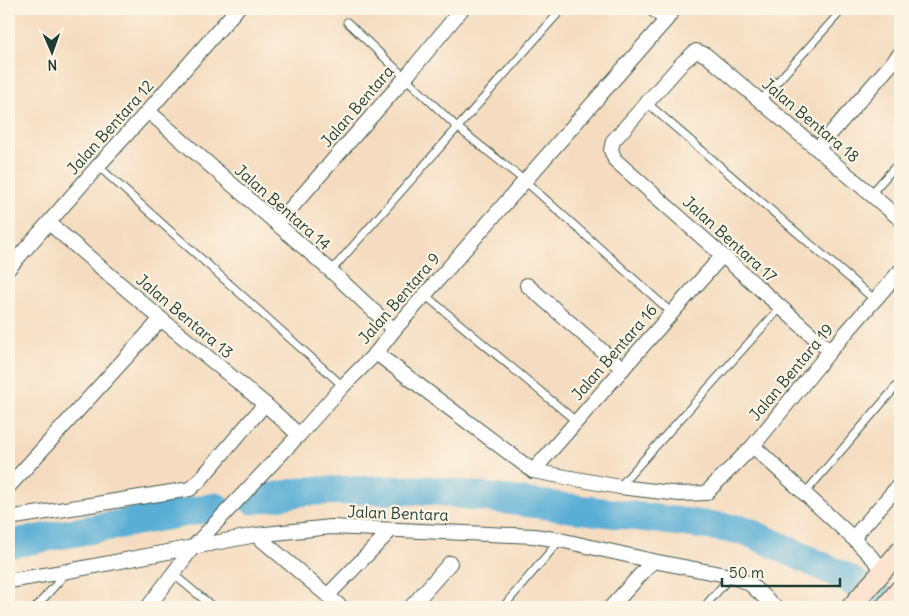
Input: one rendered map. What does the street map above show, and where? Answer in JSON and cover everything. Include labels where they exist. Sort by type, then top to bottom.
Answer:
[{"type":"main road","points":[[851,607],[900,552]]},
{"type":"main road","points":[[885,607],[900,589]]},
{"type":"street","name":"Jalan Bentara 12","points":[[9,268],[237,9]]},
{"type":"street","name":"Jalan Bentara","points":[[277,224],[406,77],[462,9]]},
{"type":"street","points":[[653,9],[670,14]]},
{"type":"street","name":"Jalan Bentara 9","points":[[148,607],[193,547],[376,353],[670,14]]},
{"type":"street","name":"Jalan Bentara 18","points":[[647,103],[683,62],[696,51],[706,55],[900,219]]},
{"type":"street","points":[[818,148],[900,54]]},
{"type":"street","name":"Jalan Bentara 17","points":[[647,103],[613,141],[611,150],[615,160],[830,352]]},
{"type":"street","name":"Jalan Bentara 14","points":[[148,111],[331,271],[394,330]]},
{"type":"street","name":"Jalan Bentara 13","points":[[49,223],[299,435]]},
{"type":"street","name":"Jalan Bentara 16","points":[[534,471],[722,256]]},
{"type":"street","name":"Jalan Bentara 19","points":[[620,486],[680,494],[706,493],[753,446],[830,352],[900,271]]},
{"type":"street","points":[[527,285],[623,369]]},
{"type":"street","points":[[9,486],[161,319]]},
{"type":"street","points":[[376,353],[534,471],[620,486]]},
{"type":"street","points":[[9,518],[190,490],[264,404]]},
{"type":"street","points":[[753,446],[853,538],[884,570]]},
{"type":"street","points":[[853,538],[900,484]]},
{"type":"street","name":"Jalan Bentara","points":[[9,580],[68,571],[256,535],[331,528],[391,530],[534,536],[560,540],[731,576],[750,584],[775,607]]},
{"type":"street","points":[[328,595],[391,530]]},
{"type":"street","points":[[256,535],[341,607]]},
{"type":"street","points":[[611,607],[653,561]]},
{"type":"street","points":[[411,607],[450,563]]},
{"type":"lane","points":[[331,271],[562,9]]},
{"type":"lane","points":[[761,100],[842,9]]},
{"type":"lane","points":[[347,22],[457,127],[525,181],[672,313]]},
{"type":"lane","points":[[647,103],[875,300]]},
{"type":"lane","points":[[871,194],[900,161]]},
{"type":"lane","points":[[98,166],[343,386]]},
{"type":"lane","points":[[425,295],[577,422]]},
{"type":"lane","points":[[620,486],[780,308]]},
{"type":"lane","points":[[805,493],[900,382]]},
{"type":"lane","points":[[503,607],[560,540]]},
{"type":"lane","points":[[36,607],[68,571]]},
{"type":"lane","points":[[173,574],[213,607]]},
{"type":"lane","points":[[704,607],[731,576]]},
{"type":"waterway","points":[[253,500],[307,491],[428,490],[744,530],[843,576],[895,607]]},
{"type":"waterway","points":[[9,544],[216,507]]}]
